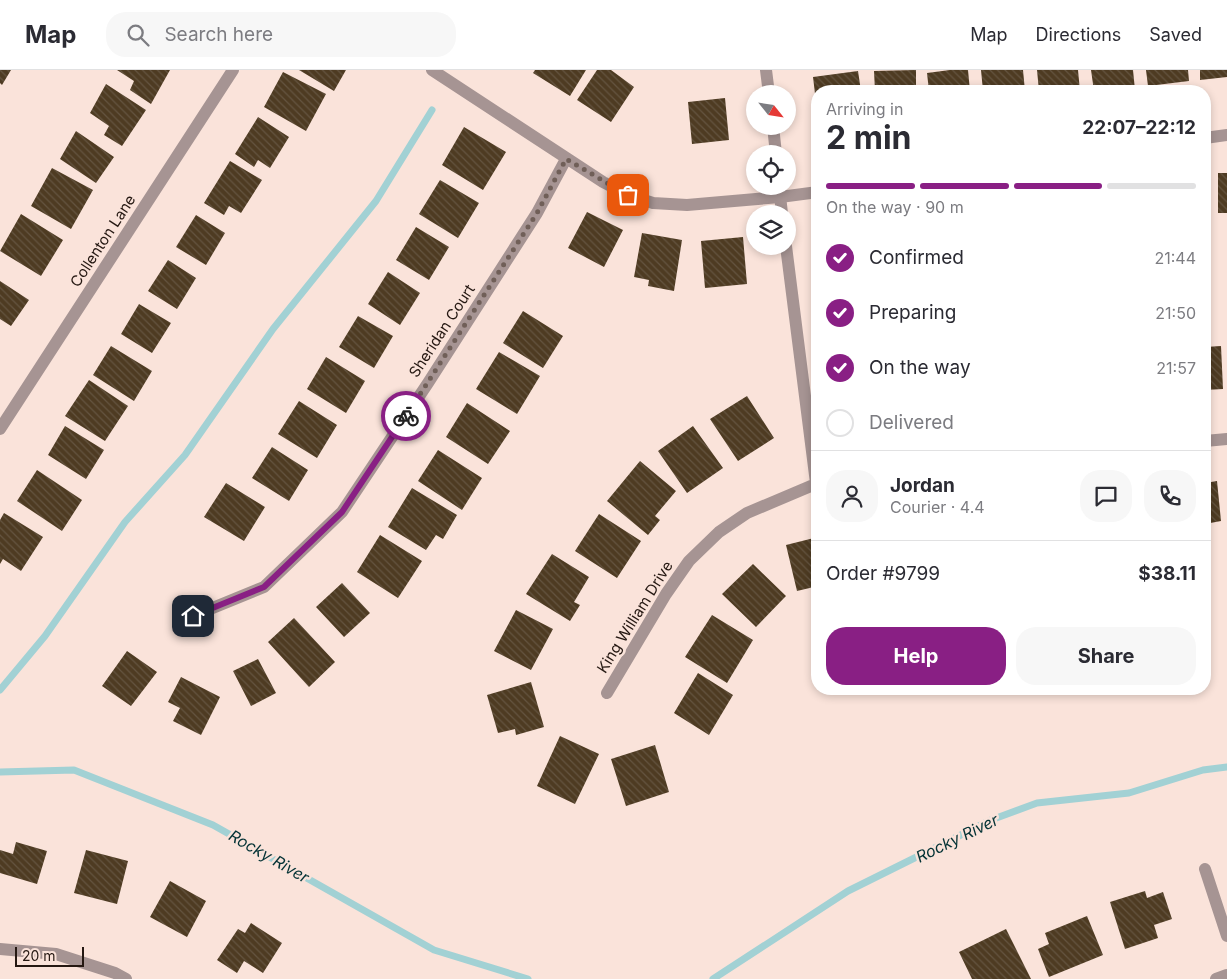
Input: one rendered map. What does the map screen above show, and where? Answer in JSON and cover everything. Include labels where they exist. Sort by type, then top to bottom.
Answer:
[{"type":"street","name":"Collenton Lane","points":[[2,423],[233,70]]},
{"type":"street","points":[[432,70],[566,159],[628,195],[653,203],[688,205],[759,195]]},
{"type":"street","points":[[766,70],[768,85]]},
{"type":"street","points":[[1211,137],[1227,135]]},
{"type":"street","name":"Sheridan Court","points":[[193,616],[264,587],[342,512],[428,384],[532,222],[566,159]]},
{"type":"street","points":[[796,192],[811,192]]},
{"type":"street","points":[[787,255],[811,437]]},
{"type":"street","points":[[1211,440],[1227,439]]},
{"type":"street","name":"King William Drive","points":[[607,693],[666,594],[689,562],[719,532],[747,513],[811,486]]},
{"type":"street","points":[[1205,869],[1227,936]]},
{"type":"street","points":[[0,948],[56,954],[118,977]]},
{"type":"street","points":[[1216,979],[1227,975]]},
{"type":"building","points":[[0,70],[11,70],[2,85],[0,83]]},
{"type":"building","points":[[117,70],[170,70],[151,104],[130,90],[134,81]]},
{"type":"building","points":[[299,70],[346,70],[334,91]]},
{"type":"building","points":[[535,70],[586,70],[570,96],[533,73]]},
{"type":"building","points":[[597,70],[611,70],[634,87],[611,122],[577,100]]},
{"type":"building","points":[[916,70],[916,85],[875,85],[874,71]]},
{"type":"building","points":[[968,70],[969,85],[928,85],[927,73]]},
{"type":"building","points":[[981,70],[1023,70],[1024,85],[982,85]]},
{"type":"building","points":[[1037,70],[1078,70],[1079,85],[1038,85]]},
{"type":"building","points":[[1091,70],[1133,70],[1134,85],[1093,85]]},
{"type":"building","points":[[1146,70],[1188,70],[1189,81],[1148,85]]},
{"type":"building","points":[[1200,70],[1227,70],[1227,77],[1200,80]]},
{"type":"building","points":[[858,71],[860,85],[814,85],[813,77]]},
{"type":"building","points":[[283,72],[326,94],[306,131],[264,107]]},
{"type":"building","points":[[106,84],[146,110],[122,146],[104,135],[109,126],[90,113]]},
{"type":"building","points":[[725,98],[729,140],[692,144],[688,102]]},
{"type":"building","points":[[258,117],[289,137],[270,168],[258,160],[254,167],[235,154]]},
{"type":"building","points":[[464,127],[506,152],[483,190],[442,165]]},
{"type":"building","points":[[76,131],[114,157],[96,183],[60,159]]},
{"type":"building","points":[[230,161],[262,180],[241,213],[229,206],[224,215],[204,203]]},
{"type":"building","points":[[52,168],[93,190],[71,229],[31,206]]},
{"type":"building","points":[[1218,173],[1227,173],[1227,213],[1218,213]]},
{"type":"building","points":[[440,180],[479,203],[458,238],[419,214]]},
{"type":"building","points":[[587,212],[623,230],[604,267],[568,248]]},
{"type":"building","points":[[21,214],[63,240],[41,276],[0,251]]},
{"type":"building","points":[[196,215],[225,233],[206,265],[176,247]]},
{"type":"building","points":[[416,227],[449,247],[429,280],[396,260]]},
{"type":"building","points":[[642,233],[682,240],[674,291],[648,286],[649,280],[634,277]]},
{"type":"building","points":[[743,237],[747,284],[705,288],[701,241]]},
{"type":"building","points":[[168,260],[196,278],[177,309],[148,291]]},
{"type":"building","points":[[388,272],[420,293],[400,325],[368,304]]},
{"type":"building","points":[[0,281],[29,300],[11,326],[0,319]]},
{"type":"building","points":[[139,304],[171,323],[152,353],[121,334]]},
{"type":"building","points":[[523,311],[563,336],[543,368],[503,343]]},
{"type":"building","points":[[358,316],[393,336],[374,368],[339,347]]},
{"type":"building","points":[[111,346],[152,371],[134,401],[93,375]]},
{"type":"building","points":[[1221,346],[1223,389],[1211,390],[1211,347]]},
{"type":"building","points":[[499,352],[540,376],[517,414],[476,389]]},
{"type":"building","points":[[326,357],[365,381],[346,413],[307,389]]},
{"type":"building","points":[[89,380],[128,406],[105,441],[65,416]]},
{"type":"building","points":[[747,396],[774,438],[738,461],[710,419]]},
{"type":"building","points":[[299,401],[337,425],[317,458],[278,434]]},
{"type":"building","points":[[467,403],[510,431],[488,464],[446,437]]},
{"type":"building","points":[[65,426],[104,450],[86,479],[48,455]]},
{"type":"building","points":[[693,426],[723,468],[687,493],[658,451]]},
{"type":"building","points":[[272,447],[308,470],[289,501],[252,478]]},
{"type":"building","points":[[438,450],[482,478],[462,510],[418,481]]},
{"type":"building","points":[[640,461],[676,491],[655,516],[660,520],[648,535],[607,501]]},
{"type":"building","points":[[37,470],[82,500],[62,531],[17,501]]},
{"type":"building","points":[[1217,481],[1221,521],[1211,523],[1211,482]]},
{"type":"building","points":[[226,483],[265,507],[244,541],[204,517]]},
{"type":"building","points":[[412,488],[457,515],[443,539],[436,535],[426,550],[388,527]]},
{"type":"building","points":[[4,513],[43,537],[21,571],[3,559],[0,564],[0,520]]},
{"type":"building","points":[[599,514],[641,541],[617,578],[575,551]]},
{"type":"building","points":[[380,535],[422,561],[398,598],[357,572]]},
{"type":"building","points":[[811,539],[811,588],[797,591],[786,545]]},
{"type":"building","points":[[552,554],[589,577],[574,602],[580,605],[570,621],[526,594]]},
{"type":"building","points":[[753,564],[786,596],[756,627],[722,594]]},
{"type":"building","points":[[342,583],[370,613],[344,637],[316,607]]},
{"type":"building","points":[[516,610],[553,629],[531,670],[494,651]]},
{"type":"building","points":[[712,615],[753,640],[727,683],[685,657]]},
{"type":"building","points":[[294,618],[335,662],[309,687],[268,642]]},
{"type":"building","points":[[127,651],[157,672],[131,706],[102,686]]},
{"type":"building","points":[[258,659],[276,693],[251,706],[233,671]]},
{"type":"building","points":[[698,673],[733,695],[709,735],[674,713]]},
{"type":"building","points":[[181,677],[220,697],[201,735],[173,721],[180,708],[168,702]]},
{"type":"building","points":[[531,682],[544,727],[516,735],[515,729],[498,733],[487,695]]},
{"type":"building","points":[[560,736],[599,754],[575,804],[537,786]]},
{"type":"building","points":[[655,745],[669,792],[626,806],[611,759]]},
{"type":"building","points":[[16,842],[47,851],[37,884],[0,873],[0,850],[13,854]]},
{"type":"building","points":[[86,850],[128,861],[117,904],[74,893]]},
{"type":"building","points":[[170,881],[206,901],[187,937],[150,917]]},
{"type":"building","points":[[1145,891],[1147,898],[1163,892],[1172,919],[1154,925],[1158,938],[1125,949],[1110,902]]},
{"type":"building","points":[[1087,916],[1103,955],[1049,977],[1038,949],[1049,944],[1045,933]]},
{"type":"building","points":[[251,923],[282,943],[263,973],[244,961],[237,973],[217,960],[238,929],[245,933]]},
{"type":"building","points":[[1006,929],[1031,979],[972,979],[959,952]]},
{"type":"waterway","points":[[0,690],[45,636],[125,522],[185,455],[273,329],[376,201],[432,110]]},
{"type":"waterway","name":"Rocky River","points":[[713,979],[848,891],[991,820],[1037,803],[1129,793],[1203,770],[1227,767]]},
{"type":"waterway","name":"Rocky River","points":[[0,772],[74,770],[213,825],[434,950],[528,979]]},
{"type":"way so far","points":[[406,416],[537,213],[566,159],[628,195]]},
{"type":"route","points":[[193,616],[264,587],[342,512],[406,416]]}]
